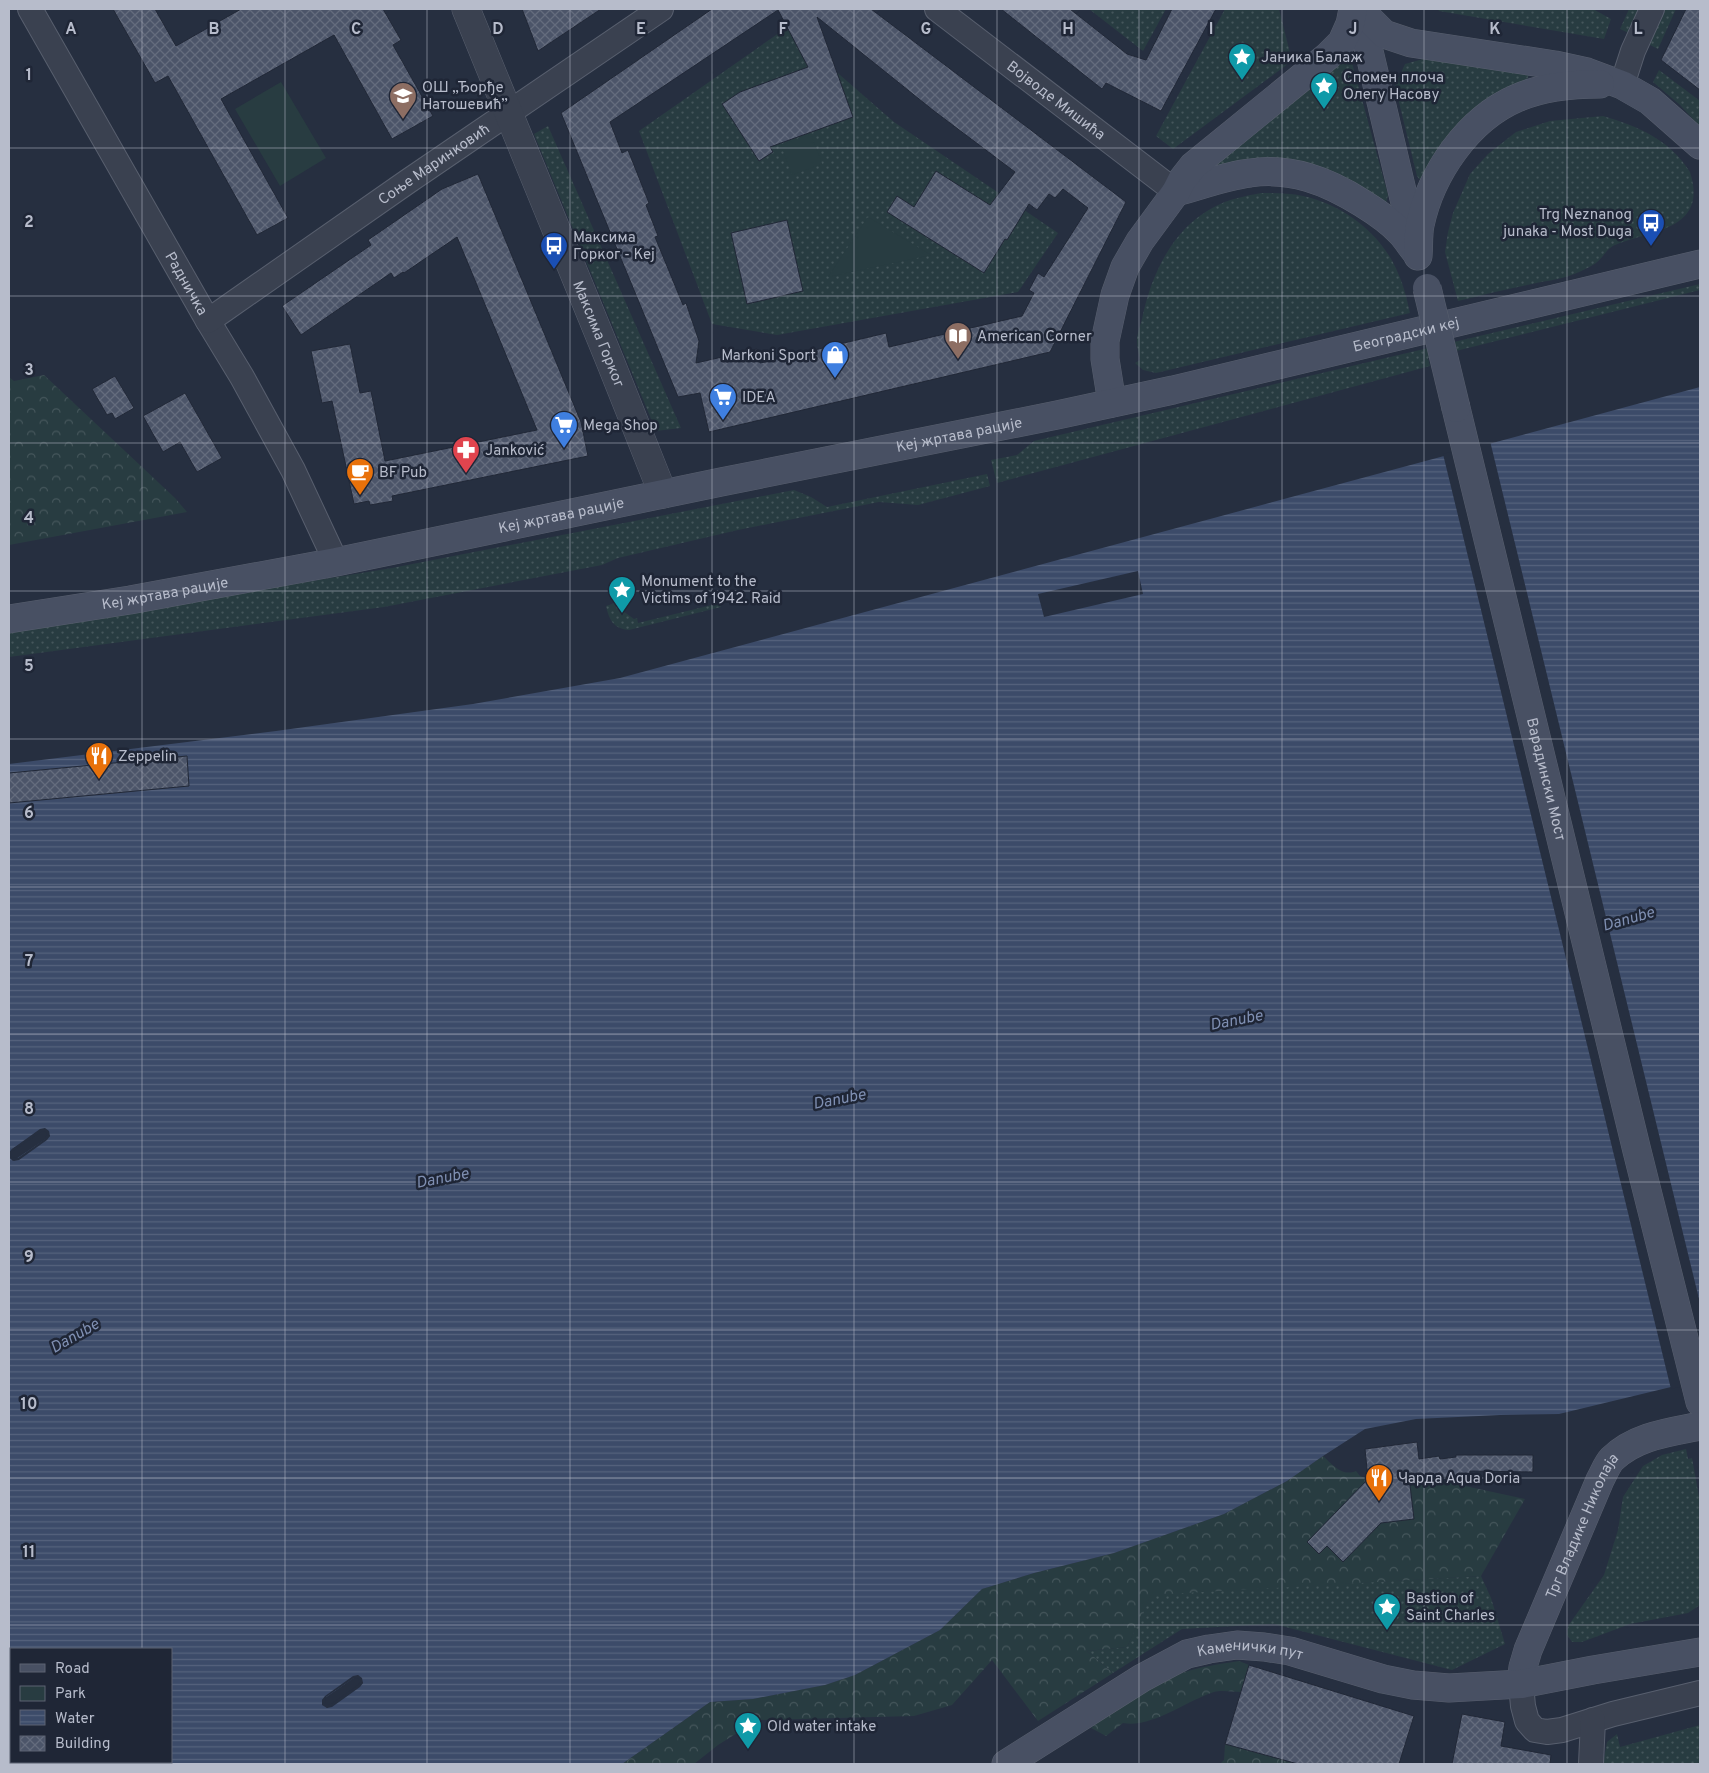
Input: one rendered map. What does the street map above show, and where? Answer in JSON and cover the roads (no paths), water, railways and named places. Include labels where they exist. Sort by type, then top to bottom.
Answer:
[{"type":"main road","points":[[1112,403],[1105,359],[1105,340],[1115,295],[1125,267],[1140,241],[1193,166],[1328,56],[1342,42],[1350,24],[1353,9]]},
{"type":"main road","points":[[1360,9],[1384,34],[1411,43],[1555,65],[1587,72],[1622,85],[1650,101],[1700,145]]},
{"type":"main road","name":"Варадински Мост","points":[[1360,9],[1418,256],[1700,1402]]},
{"type":"main road","points":[[1418,256],[1420,226],[1430,191],[1449,156],[1471,131],[1494,110],[1517,98],[1542,89],[1595,84],[1622,85]]},
{"type":"main road","points":[[1176,192],[1228,176],[1250,172],[1274,171],[1298,174],[1320,180],[1377,212],[1401,233],[1418,256]]},
{"type":"main road","name":"Београдски кеј","points":[[1112,403],[1462,322],[1700,264]]},
{"type":"main road","name":"Кеј жртава рације","points":[[9,619],[130,600],[336,562],[1112,403]]},
{"type":"main road","name":"Трг Владике Николаја","points":[[1521,1684],[1528,1650],[1600,1480],[1611,1460],[1624,1450],[1646,1438],[1700,1426]]},
{"type":"main road","points":[[1660,1658],[1700,1636]]},
{"type":"main road","name":"Каменички пут","points":[[1006,1764],[1142,1678],[1187,1654],[1209,1648],[1237,1645],[1290,1651],[1383,1679],[1413,1685],[1449,1688],[1521,1684]]},
{"type":"main road","points":[[1521,1684],[1700,1652]]},
{"type":"street","name":"Радничка","points":[[30,9],[208,321],[242,377],[293,470],[336,562]]},
{"type":"street","name":"Максима Горког","points":[[466,9],[663,494]]},
{"type":"street","name":"Соње Маринковић","points":[[208,321],[415,176],[661,9]]},
{"type":"street","name":"Војводе Мишића","points":[[938,9],[1176,192]]},
{"type":"street","points":[[1622,85],[1633,51],[1652,9]]},
{"type":"street","name":"Трг Владике Николаја","points":[[1521,1684],[1523,1706],[1527,1721],[1535,1730],[1547,1732],[1562,1730],[1593,1720],[1700,1693]]},
{"type":"street","points":[[1591,1764],[1593,1720]]},
{"type":"water","name":"Danube","points":[[1700,387],[1700,1380],[1559,1414],[1416,1419],[1365,1429],[1287,1481],[1224,1514],[1114,1553],[1034,1573],[982,1589],[940,1630],[855,1675],[825,1685],[753,1699],[710,1702],[622,1764],[9,1764],[9,1153],[9,764],[276,731],[473,704],[620,678]],"holes":[[[45,1129],[50,1136],[13,1161],[9,1153],[12,1149]],[[358,1675],[363,1683],[327,1708],[322,1700]]]},
{"type":"place","name":"Јаника Балаж","points":[[1242,81]]},
{"type":"place","name":"Спомен плоча Олегу Насову","points":[[1324,110]]},
{"type":"place","name":"ОШ „Ђорђе Натошевић”","points":[[403,120]]},
{"type":"place","name":"Trg Neznanog junaka - Most Duga","points":[[1651,247]]},
{"type":"place","name":"Максима Горког - Кеј","points":[[554,270]]},
{"type":"place","name":"American Corner","points":[[958,360]]},
{"type":"place","name":"Markoni Sport","points":[[835,379]]},
{"type":"place","name":"IDEA","points":[[723,421]]},
{"type":"place","name":"Mega Shop","points":[[564,449]]},
{"type":"place","name":"Janković","points":[[466,474]]},
{"type":"place","name":"BF Pub","points":[[360,496]]},
{"type":"place","name":"Monument to the Victims of 1942. Raid","points":[[622,614]]},
{"type":"place","name":"Zeppelin","points":[[99,780]]},
{"type":"place","name":"Чарда Aqua Doria","points":[[1379,1502]]},
{"type":"place","name":"Bastion of Saint Charles","points":[[1387,1631]]},
{"type":"place","name":"Old water intake","points":[[748,1750]]}]
